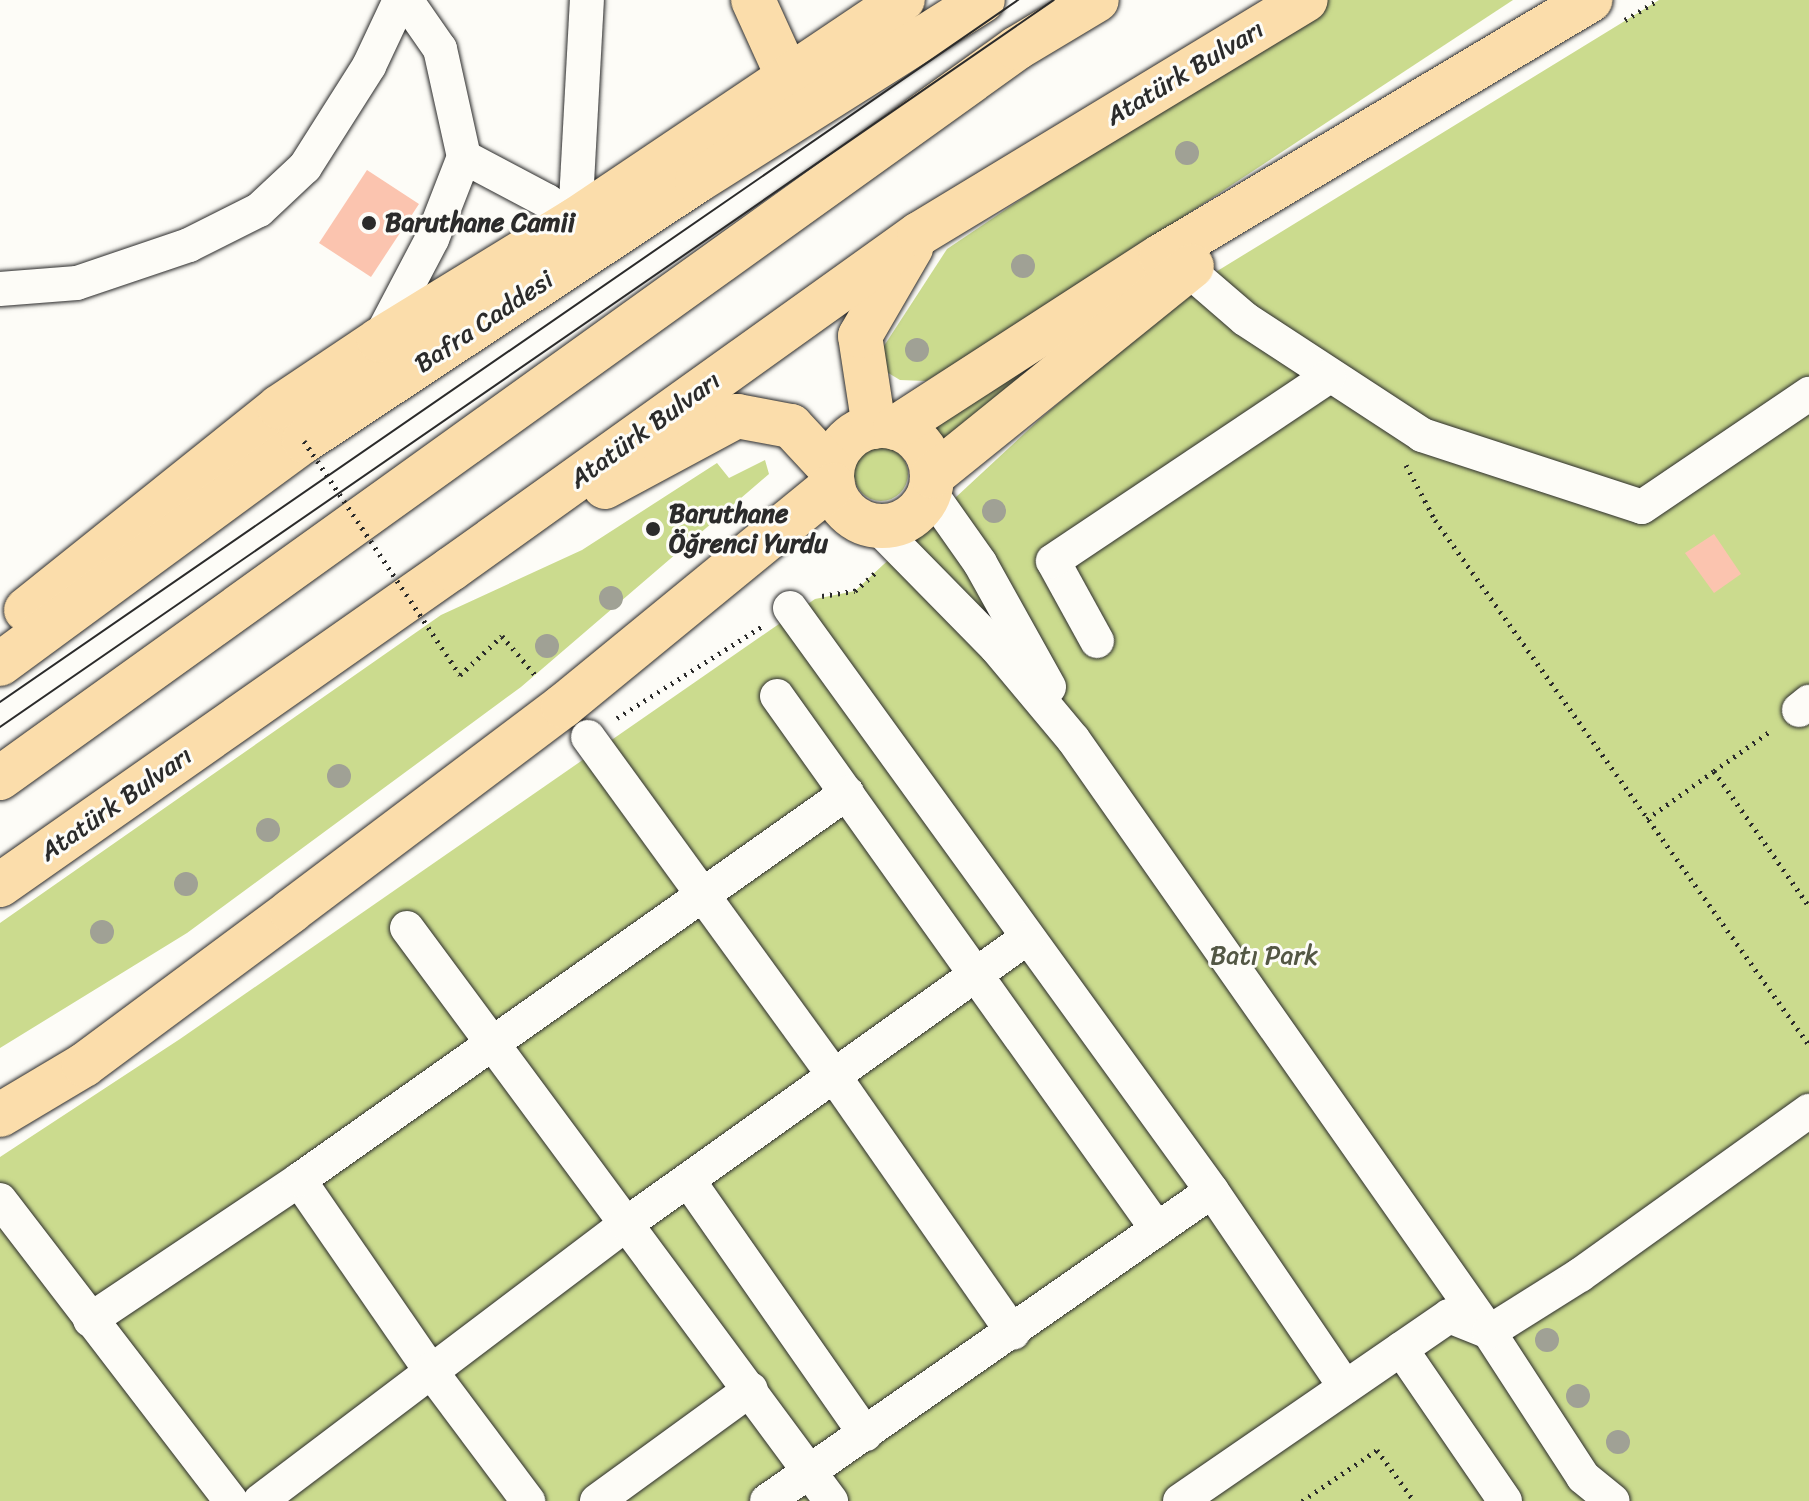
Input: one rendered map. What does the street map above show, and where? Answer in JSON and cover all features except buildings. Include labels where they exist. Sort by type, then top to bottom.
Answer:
[{"type":"main road","points":[[753,0],[787,75]]},
{"type":"main road","name":"Bafra Caddesi","points":[[0,631],[279,407],[379,340],[575,220],[903,0]]},
{"type":"main road","name":"Bafra Caddesi","points":[[0,664],[304,441],[697,181],[983,0]]},
{"type":"main road","points":[[0,778],[1017,48],[1097,0]]},
{"type":"main road","name":"Atatürk Bulvarı","points":[[0,885],[451,569],[919,234],[1306,0]]},
{"type":"main road","points":[[0,1115],[84,1065],[563,706],[832,477],[839,450],[854,434],[884,427],[1318,163],[1604,12]]},
{"type":"main road","points":[[451,569],[737,416],[791,426],[832,477],[848,513],[890,538],[909,519],[931,484],[1318,163]]},
{"type":"main road","points":[[919,234],[860,336],[884,427],[922,446],[931,484]]},
{"type":"street","points":[[0,289],[77,283],[189,245],[259,210],[305,167],[369,66],[400,0]]},
{"type":"street","points":[[379,340],[432,239],[464,157],[440,49],[406,0]]},
{"type":"street","points":[[575,220],[587,0]]},
{"type":"street","points":[[464,157],[502,180],[547,201],[575,220]]},
{"type":"street","points":[[1201,281],[1245,319],[1422,435],[1642,507],[1809,394]]},
{"type":"street","points":[[1097,641],[1053,561],[1329,376]]},
{"type":"street","points":[[931,484],[1044,675],[1073,739]]},
{"type":"street","points":[[890,538],[996,647],[1073,739],[1489,1332],[1583,1477],[1613,1501]]},
{"type":"street","points":[[790,608],[1212,1191],[1345,1387]]},
{"type":"street","points":[[777,696],[979,975],[1157,1229]]},
{"type":"street","points":[[588,737],[834,1076],[1013,1333]]},
{"type":"street","points":[[90,1320],[496,1043],[847,793]]},
{"type":"street","points":[[407,928],[496,1043],[831,1501]]},
{"type":"street","points":[[260,1501],[626,1224],[1027,938]]},
{"type":"street","points":[[1489,1332],[1580,1275],[1809,1111]]},
{"type":"street","points":[[299,1180],[430,1370],[528,1501]]},
{"type":"street","points":[[688,1180],[865,1434]]},
{"type":"street","points":[[767,1501],[1013,1333],[1212,1191]]},
{"type":"street","points":[[0,1200],[231,1501]]},
{"type":"street","points":[[1180,1501],[1449,1316],[1489,1332]]},
{"type":"street","points":[[1401,1349],[1505,1501]]},
{"type":"street","points":[[597,1501],[751,1389]]},
{"type":"path","points":[[1604,12],[1658,0]]},
{"type":"path","points":[[304,441],[460,675],[494,646]]},
{"type":"path","points":[[1405,464],[1435,520],[1809,1045]]},
{"type":"path","points":[[588,737],[790,608],[807,599],[855,591],[890,538]]},
{"type":"path","points":[[1647,819],[1804,706]]},
{"type":"path","points":[[1714,771],[1809,906]]},
{"type":"path","points":[[1302,1501],[1377,1450],[1414,1501]]},
{"type":"green space","points":[[1318,0],[1513,0],[1025,321],[926,381],[900,380],[880,368],[882,349],[947,249]]},
{"type":"green space","name":"Batı Park","points":[[1659,0],[1809,0],[1809,1501],[0,1501],[0,1157],[180,1039],[815,599],[855,591],[1040,419],[1201,281]]},
{"type":"green space","points":[[1068,345],[948,449],[929,422]]},
{"type":"green space","points":[[881,447],[900,455],[908,474],[900,493],[881,501],[862,493],[854,474],[862,455]]},
{"type":"green space","points":[[765,460],[769,474],[521,687],[187,933],[0,1048],[0,923],[441,615],[582,550],[717,463],[729,478]]},
{"type":"tram line","points":[[0,702],[1018,0]]},
{"type":"tram line","points":[[0,727],[1054,0]]},
{"type":"place","name":"Baruthane Camii","points":[[369,223]]},
{"type":"place","name":"Baruthane Öğrenci Yurdu","points":[[653,529]]}]
